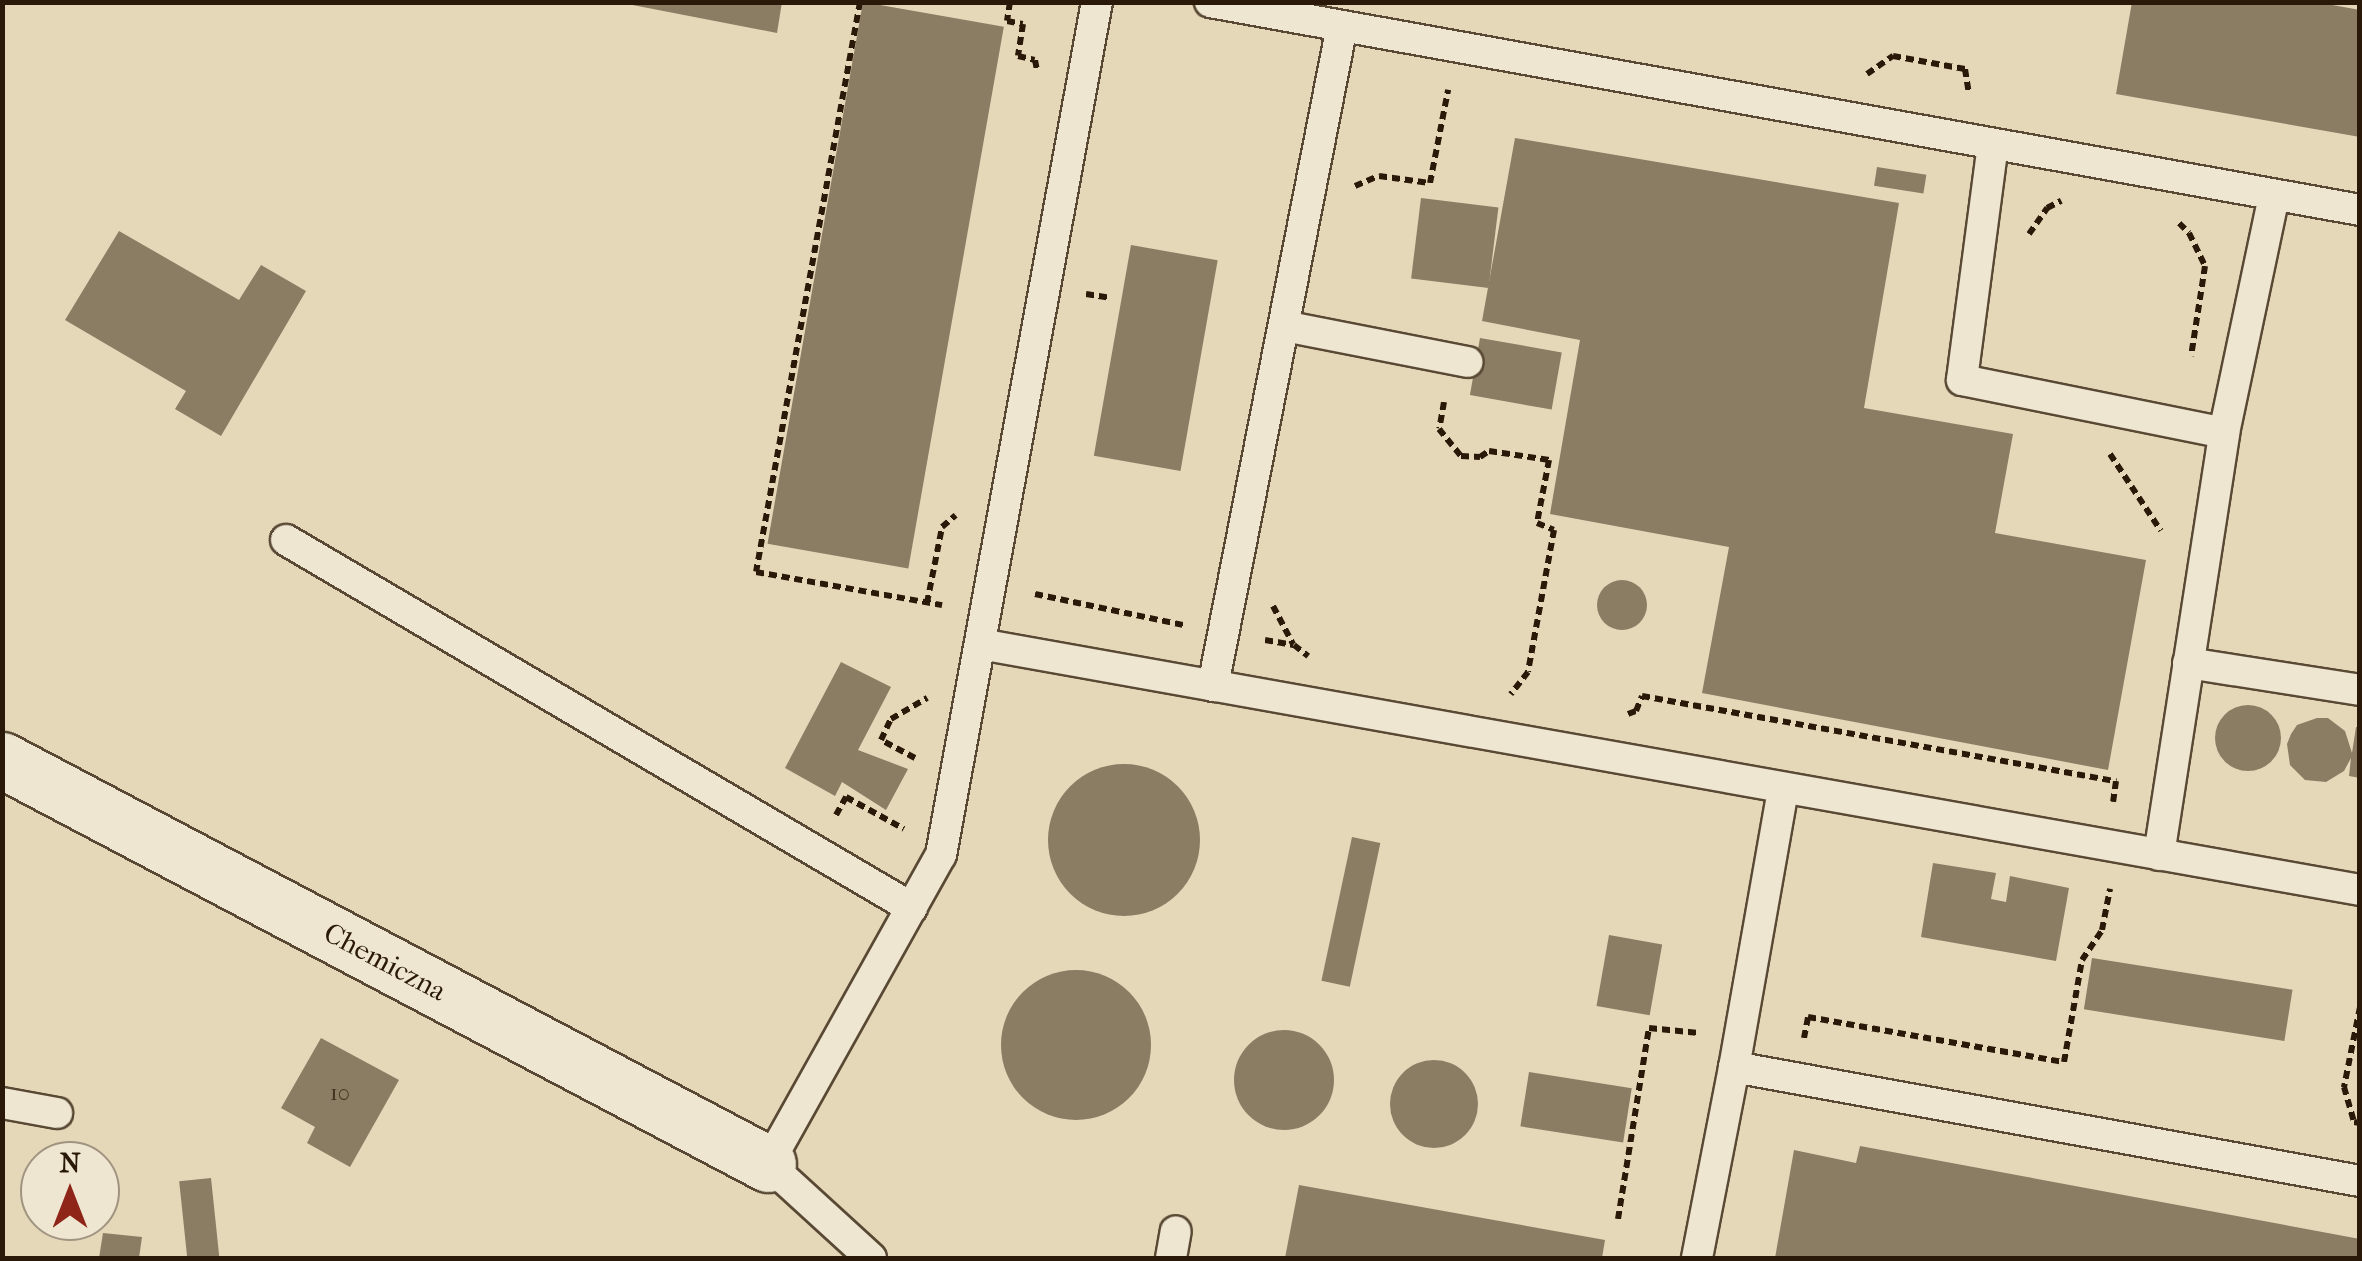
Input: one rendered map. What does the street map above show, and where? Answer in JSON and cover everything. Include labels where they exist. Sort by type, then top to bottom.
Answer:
[{"type":"street","name":"Chemiczna","points":[[2,760],[768,1164]]},
{"type":"lane","points":[[871,1258],[768,1164],[942,855],[1097,2]]},
{"type":"lane","points":[[1210,2],[2360,210]]},
{"type":"lane","points":[[1213,686],[1342,26]]},
{"type":"lane","points":[[1993,144],[1962,380],[2224,433]]},
{"type":"lane","points":[[2158,855],[2224,433],[2274,195]]},
{"type":"lane","points":[[1284,326],[1468,362]]},
{"type":"lane","points":[[286,540],[912,908]]},
{"type":"lane","points":[[980,644],[2360,890]]},
{"type":"lane","points":[[2188,663],[2360,690]]},
{"type":"lane","points":[[1696,1258],[1783,790]]},
{"type":"lane","points":[[1736,1052],[2360,1182]]},
{"type":"lane","points":[[2,1104],[57,1113]]},
{"type":"path","points":[[860,2],[756,572],[927,603],[942,527],[946,520],[955,520],[958,500]]},
{"type":"path","points":[[1010,2],[1007,21],[1023,24],[1018,56],[1034,60],[1037,72]]},
{"type":"path","points":[[2146,171],[2140,204],[2161,209],[2190,232],[2205,266],[2180,425]]},
{"type":"path","points":[[2026,241],[2033,223],[2048,208],[2067,199]]},
{"type":"path","points":[[2102,441],[2161,534],[2164,516]]},
{"type":"path","points":[[991,585],[1294,645],[1315,662]]},
{"type":"path","points":[[932,696],[891,720],[881,740],[932,766]]},
{"type":"path","points":[[1618,1220],[1649,1028],[1736,1052],[1803,1045],[1808,1017],[2064,1062],[2082,960],[2102,930],[2113,878],[2116,780],[1642,696],[1636,711],[1623,716]]},
{"type":"path","points":[[1504,700],[1519,702]]},
{"type":"path","points":[[816,851],[846,796],[916,836]]},
{"type":"path","points":[[2360,1007],[2344,1086],[2354,1122],[2360,1123]]},
{"type":"building","points":[[617,2],[782,2],[777,33]]},
{"type":"building","points":[[863,2],[1004,27],[908,568],[767,544]]},
{"type":"building","points":[[2132,2],[2316,2],[2360,10],[2360,137],[2116,94]]},
{"type":"building","points":[[1515,138],[1899,203],[1864,408],[2013,434],[1995,533],[2146,560],[2108,770],[1702,693],[1729,547],[1550,514],[1580,340],[1482,321]]},
{"type":"building","points":[[1877,167],[1926,175],[1923,194],[1874,186]]},
{"type":"building","points":[[1421,198],[1498,208],[1489,288],[1411,278]]},
{"type":"building","points":[[119,231],[239,300],[261,265],[306,291],[221,436],[175,409],[186,391],[65,320]]},
{"type":"building","points":[[1131,245],[1218,260],[1181,471],[1094,456]]},
{"type":"building","points":[[1480,338],[1562,352],[1552,410],[1470,395]]},
{"type":"building","points":[[1622,580],[1640,587],[1647,605],[1640,623],[1622,630],[1604,623],[1597,605],[1604,587]]},
{"type":"building","points":[[841,662],[891,687],[858,750],[908,769],[886,810],[842,782],[835,796],[785,768]]},
{"type":"building","points":[[2248,705],[2271,715],[2281,738],[2271,761],[2248,771],[2225,761],[2215,738],[2225,715]]},
{"type":"building","points":[[2328,718],[2345,731],[2352,753],[2356,727],[2360,727],[2360,778],[2349,776],[2351,758],[2344,771],[2326,782],[2305,780],[2290,765],[2287,744],[2291,734],[2297,725]]},
{"type":"building","points":[[1124,764],[1153,770],[1178,786],[1194,811],[1200,840],[1194,869],[1178,894],[1153,910],[1124,916],[1095,910],[1070,894],[1054,869],[1048,840],[1054,811],[1070,786],[1095,770]]},
{"type":"building","points":[[1352,837],[1380,843],[1350,987],[1321,981]]},
{"type":"building","points":[[1933,863],[1996,873],[1991,899],[2006,902],[2010,876],[2069,888],[2056,961],[1921,937]]},
{"type":"building","points":[[1609,935],[1662,944],[1650,1015],[1596,1006]]},
{"type":"building","points":[[2092,958],[2293,990],[2284,1041],[2084,1009]]},
{"type":"building","points":[[1076,970],[1105,976],[1129,992],[1145,1016],[1151,1045],[1145,1074],[1129,1098],[1105,1114],[1076,1120],[1047,1114],[1023,1098],[1007,1074],[1001,1045],[1007,1016],[1023,992],[1047,976]]},
{"type":"building","points":[[1284,1030],[1312,1038],[1326,1052],[1334,1080],[1326,1108],[1312,1122],[1284,1130],[1256,1122],[1242,1108],[1234,1080],[1242,1052],[1256,1038]]},
{"type":"building","points":[[321,1038],[399,1080],[350,1167],[307,1143],[315,1127],[281,1108]]},
{"type":"building","points":[[1434,1060],[1459,1067],[1471,1079],[1478,1104],[1471,1129],[1459,1141],[1434,1148],[1409,1141],[1397,1129],[1390,1104],[1397,1079],[1409,1067]]},
{"type":"building","points":[[1529,1072],[1632,1088],[1623,1143],[1520,1126]]},
{"type":"building","points":[[1860,1146],[2360,1239],[2360,1258],[1775,1258],[1794,1150],[1856,1163]]},
{"type":"building","points":[[211,1178],[219,1258],[187,1258],[179,1181]]},
{"type":"building","points":[[1299,1185],[1605,1240],[1602,1258],[1285,1258]]},
{"type":"building","points":[[120,1235],[142,1237],[139,1258],[99,1258],[102,1241],[120,1241]]}]
